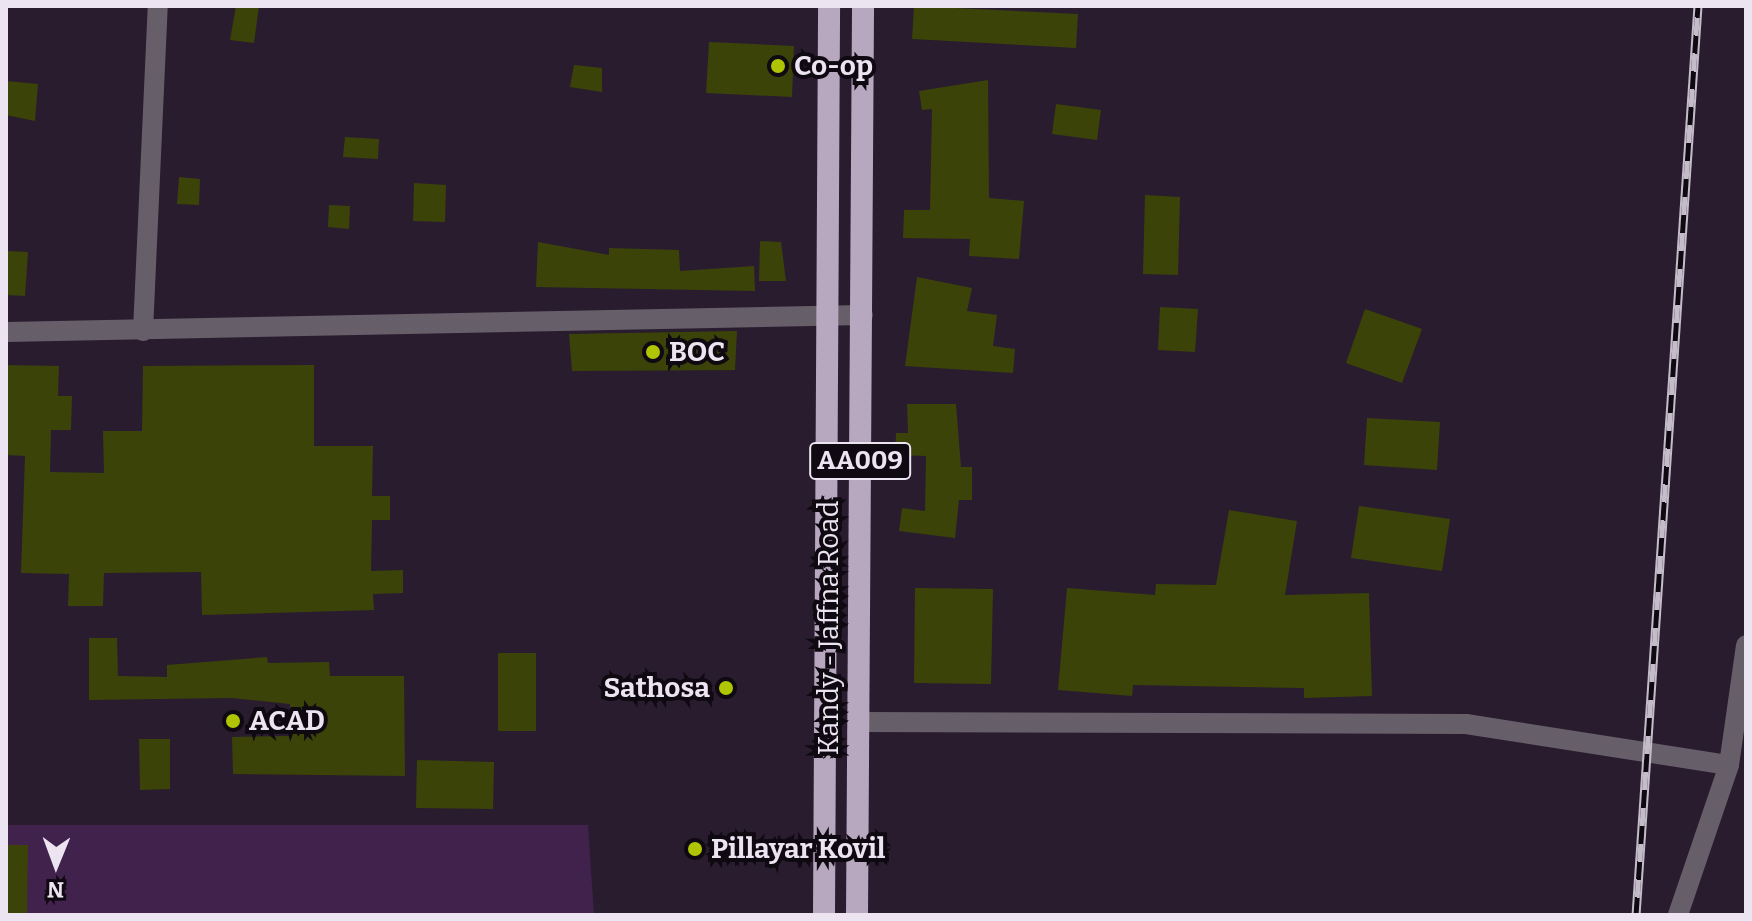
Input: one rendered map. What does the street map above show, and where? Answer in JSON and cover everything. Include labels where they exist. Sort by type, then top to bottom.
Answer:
[{"type":"highway","name":"Kandy - Jaffna Road","points":[[824,915],[830,315],[829,6]]},
{"type":"highway","name":"Kandy - Jaffna Road","points":[[857,915],[863,6]]},
{"type":"street","points":[[143,331],[158,6]]},
{"type":"street","points":[[6,332],[863,315]]},
{"type":"street","points":[[1678,915],[1729,765],[1746,645]]},
{"type":"street","points":[[859,722],[1466,724],[1729,765]]},
{"type":"shaded area","points":[[6,825],[588,825],[594,915],[6,915]]},
{"type":"building","points":[[236,6],[259,6],[254,43],[230,40]]},
{"type":"building","points":[[914,6],[1078,14],[1076,48],[912,39]]},
{"type":"building","points":[[709,42],[794,46],[792,97],[706,93]]},
{"type":"building","points":[[574,65],[602,68],[602,92],[570,87]]},
{"type":"building","points":[[988,80],[989,198],[1024,201],[1019,259],[969,256],[970,239],[903,238],[904,210],[930,210],[932,109],[922,110],[919,91]]},
{"type":"building","points":[[6,81],[38,84],[35,121],[6,115]]},
{"type":"building","points":[[1056,104],[1101,110],[1097,140],[1052,134]]},
{"type":"building","points":[[345,137],[379,139],[378,159],[343,157]]},
{"type":"building","points":[[179,177],[200,179],[199,205],[177,204]]},
{"type":"building","points":[[414,183],[446,185],[445,222],[413,221]]},
{"type":"building","points":[[1145,195],[1180,197],[1178,275],[1143,274]]},
{"type":"building","points":[[329,205],[350,206],[349,229],[328,227]]},
{"type":"building","points":[[760,241],[781,242],[786,281],[759,281]]},
{"type":"building","points":[[538,242],[609,255],[609,248],[679,250],[680,271],[754,266],[755,291],[536,287]]},
{"type":"building","points":[[6,251],[28,252],[25,296],[6,295]]},
{"type":"building","points":[[917,277],[972,288],[967,311],[997,315],[993,346],[1015,349],[1013,373],[905,366]]},
{"type":"building","points":[[1160,307],[1198,309],[1195,352],[1158,350]]},
{"type":"building","points":[[1365,309],[1422,329],[1402,383],[1346,363]]},
{"type":"building","name":"BOC","points":[[737,331],[735,370],[572,371],[569,334]]},
{"type":"building","points":[[6,365],[59,366],[58,396],[72,396],[71,430],[51,430],[50,472],[104,473],[103,431],[142,431],[143,366],[314,365],[314,446],[373,446],[372,496],[390,496],[390,520],[372,520],[371,571],[403,570],[403,593],[373,594],[374,610],[202,615],[201,572],[104,573],[103,606],[68,606],[69,574],[21,573],[25,456],[6,455]]},
{"type":"building","points":[[907,404],[956,404],[961,467],[972,467],[972,500],[959,500],[955,538],[899,531],[902,508],[925,511],[926,456],[895,455],[896,433],[908,433]]},
{"type":"building","points":[[1367,418],[1440,422],[1437,470],[1364,465]]},
{"type":"building","points":[[1359,506],[1450,519],[1442,571],[1351,558]]},
{"type":"building","points":[[1229,510],[1297,521],[1285,595],[1369,593],[1372,696],[1304,698],[1304,688],[1133,685],[1132,696],[1058,690],[1067,588],[1155,595],[1156,584],[1216,585]]},
{"type":"building","points":[[915,588],[993,589],[991,684],[914,683]]},
{"type":"building","points":[[89,638],[117,638],[118,676],[167,677],[167,665],[267,657],[268,663],[329,662],[330,676],[404,676],[405,776],[233,774],[232,737],[290,736],[290,704],[231,698],[89,700]]},
{"type":"building","points":[[498,653],[536,653],[536,731],[498,731]]},
{"type":"building","points":[[139,739],[170,739],[170,789],[140,790]]},
{"type":"building","points":[[417,760],[494,762],[493,809],[416,808]]},
{"type":"building","points":[[6,845],[28,845],[27,915],[6,915]]},
{"type":"railway","points":[[1636,915],[1698,6]]},
{"type":"place","name":"Co-op","points":[[778,66]]},
{"type":"place","name":"BOC","points":[[653,352]]},
{"type":"place","name":"Sathosa","points":[[726,688]]},
{"type":"place","name":"ACAD","points":[[233,721]]},
{"type":"place","name":"Pillayar Kovil","points":[[695,849]]}]
